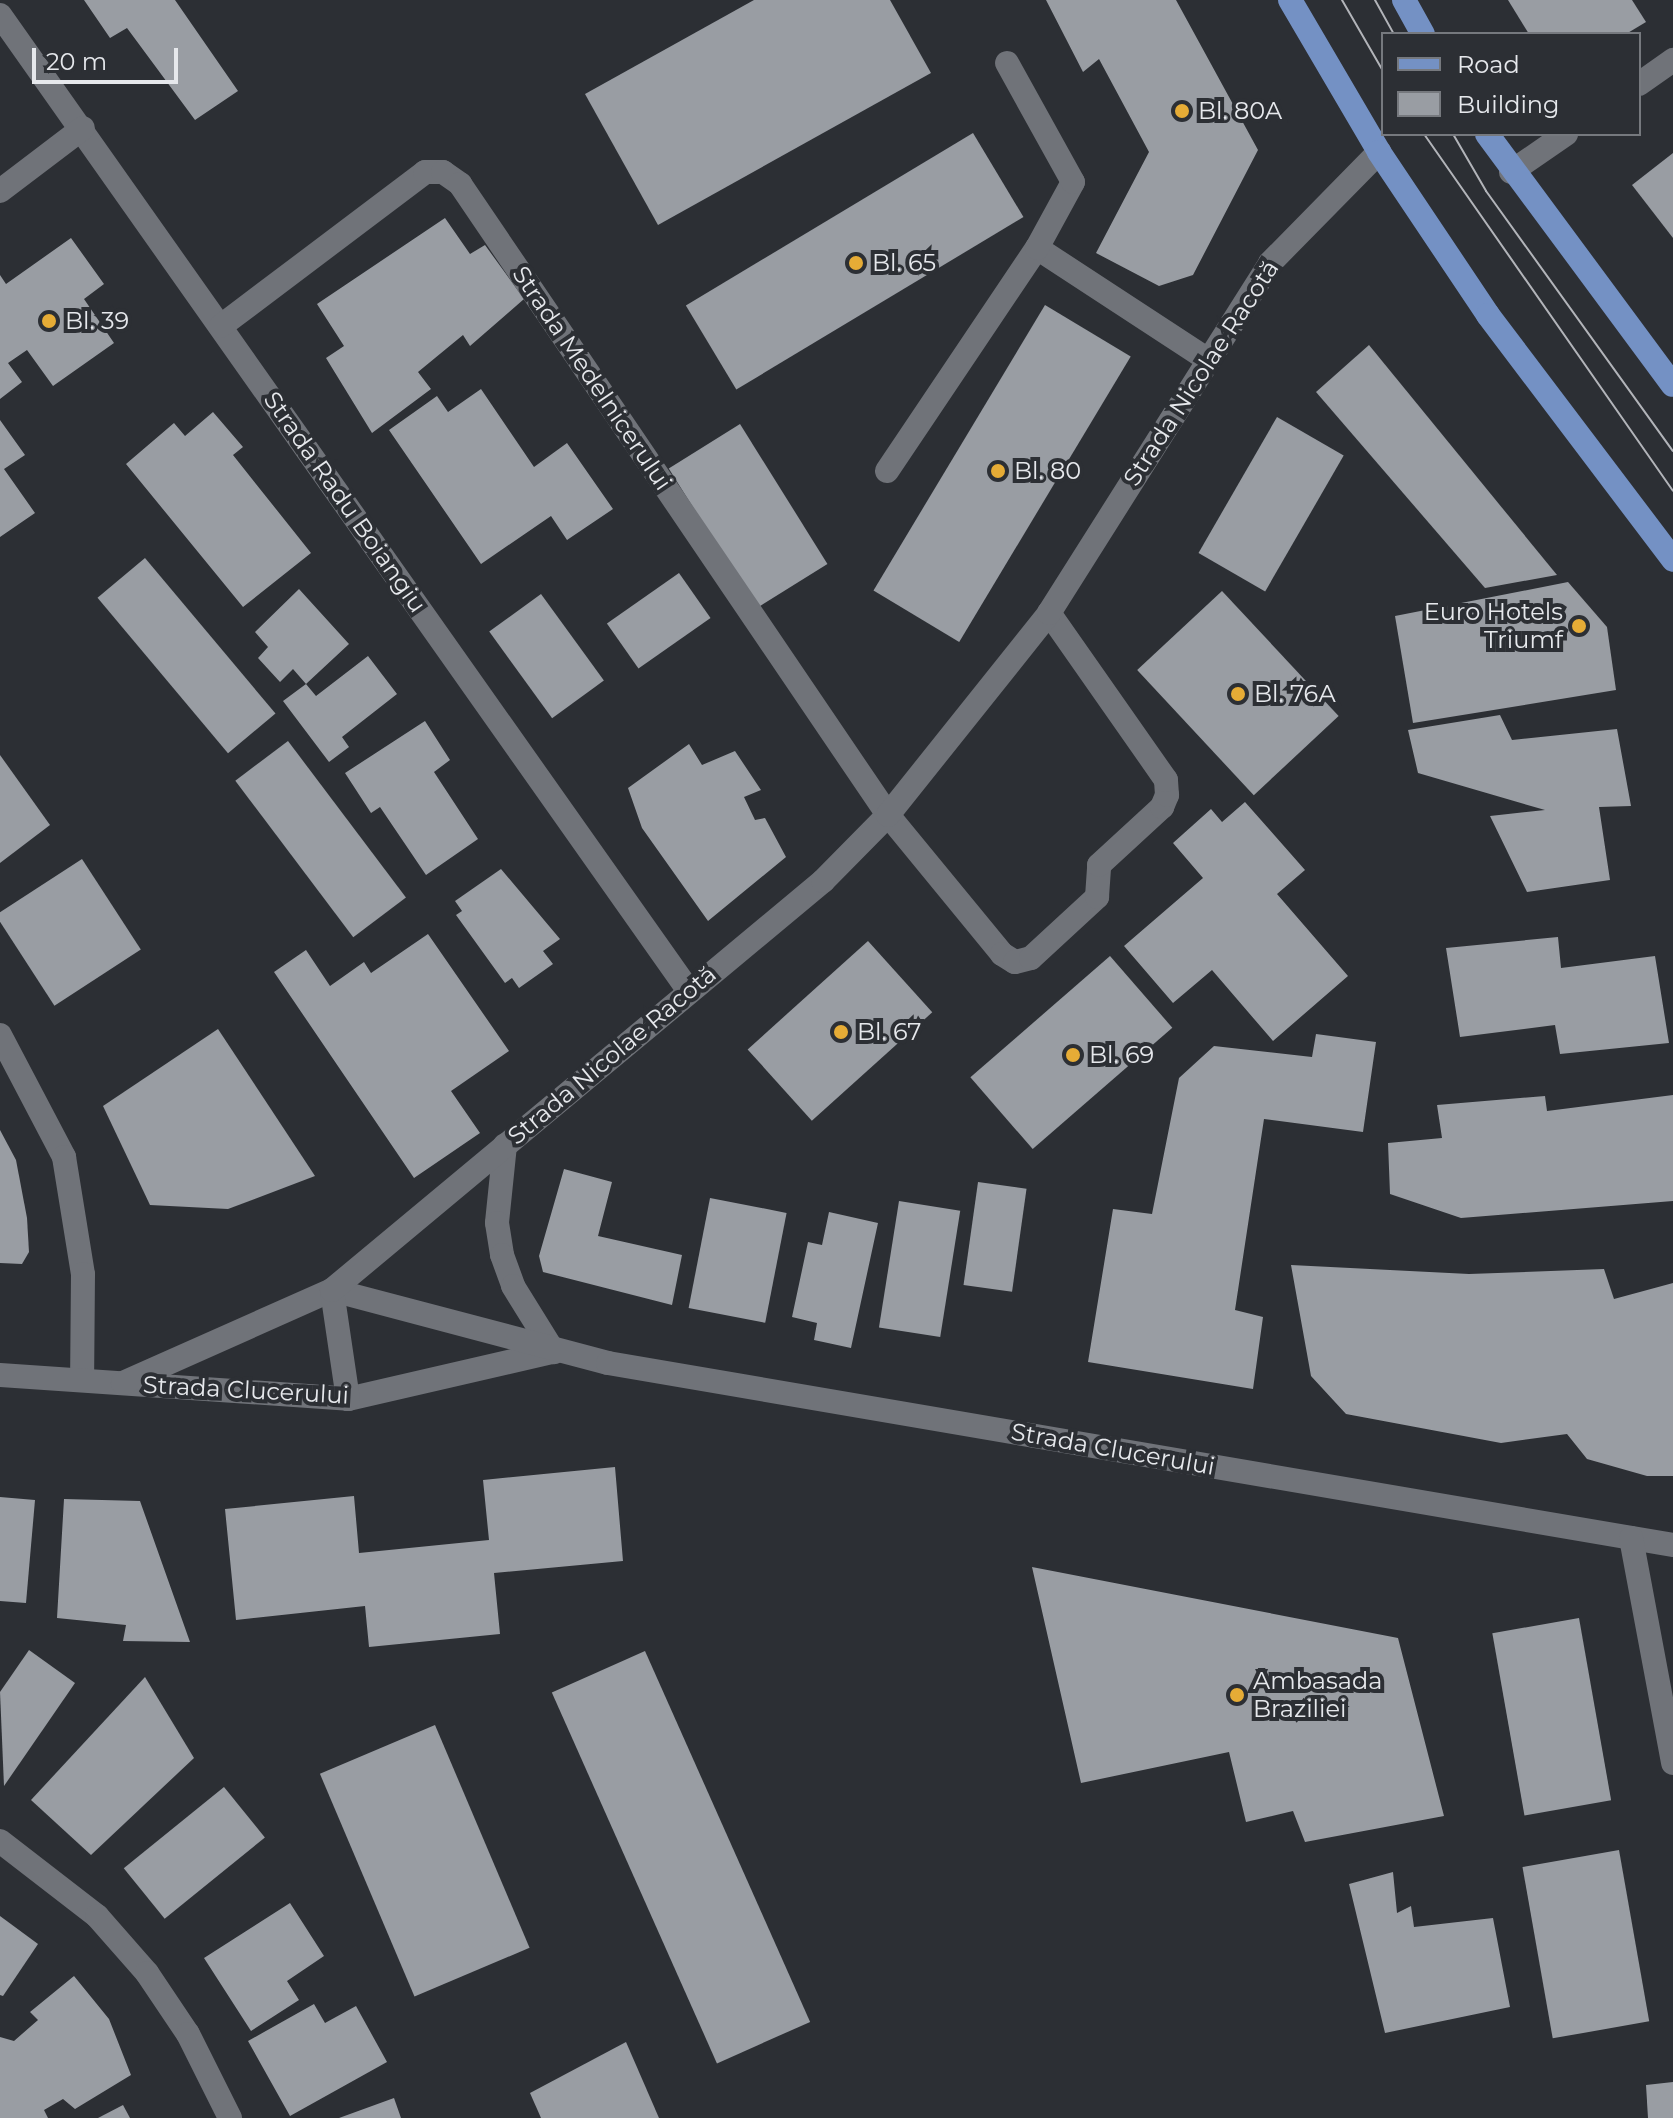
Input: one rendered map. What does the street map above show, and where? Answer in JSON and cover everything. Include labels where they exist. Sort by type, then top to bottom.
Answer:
[{"type":"main road","points":[[1290,0],[1379,152],[1488,315],[1673,560]]},
{"type":"main road","points":[[1404,0],[1422,32]]},
{"type":"main road","points":[[1488,136],[1511,172],[1673,385]]},
{"type":"street","name":"Strada Radu Boiangiu","points":[[0,15],[83,128],[689,991]]},
{"type":"street","points":[[1641,83],[1673,60]]},
{"type":"street","points":[[887,471],[1037,248],[1073,182],[1007,63]]},
{"type":"street","points":[[0,191],[83,128]]},
{"type":"street","points":[[1511,172],[1563,136]]},
{"type":"street","name":"Strada Nicolae Racotă","points":[[332,1290],[823,881],[888,815],[1049,613],[1205,358],[1270,263],[1379,152]]},
{"type":"street","name":"Strada Medelnicerului","points":[[221,326],[425,172],[443,172],[460,184],[888,815]]},
{"type":"street","points":[[1037,248],[1205,358]]},
{"type":"street","points":[[888,815],[1002,954],[1015,962],[1031,958],[1097,897],[1099,865],[1162,807],[1166,780],[1049,613]]},
{"type":"street","points":[[0,1035],[64,1157],[83,1274],[82,1380]]},
{"type":"street","points":[[505,1145],[497,1223],[502,1255],[513,1286],[554,1352]]},
{"type":"street","points":[[332,1290],[348,1399]]},
{"type":"street","name":"Strada Clucerului","points":[[123,1383],[332,1290],[554,1352],[1673,1545]]},
{"type":"street","name":"Strada Clucerului","points":[[0,1375],[348,1399],[554,1352]]},
{"type":"street","points":[[1631,1538],[1673,1763]]},
{"type":"street","points":[[0,1841],[97,1916],[147,1973],[188,2034],[230,2118]]},
{"type":"building","points":[[84,0],[175,0],[238,91],[195,120],[127,28],[110,38]]},
{"type":"building","points":[[754,0],[890,0],[931,73],[658,225],[585,94]]},
{"type":"building","name":"Bl. 80A","points":[[1046,0],[1176,0],[1258,150],[1193,275],[1159,286],[1096,253],[1149,152],[1099,59],[1083,72]]},
{"type":"building","points":[[1508,0],[1632,0],[1646,22],[1629,32],[1528,32]]},
{"type":"building","name":"Bl. 65","points":[[973,133],[1023,217],[736,390],[686,306]]},
{"type":"building","points":[[1673,153],[1673,238],[1632,185]]},
{"type":"building","points":[[445,218],[470,254],[485,245],[524,299],[470,346],[463,335],[418,372],[431,389],[372,433],[326,358],[344,346],[317,304]]},
{"type":"building","name":"Bl. 39","points":[[71,238],[104,284],[84,299],[114,343],[53,386],[27,350],[8,363],[22,382],[0,399],[0,275],[6,284]]},
{"type":"building","name":"Bl. 80","points":[[1045,305],[1131,357],[959,642],[873,590]]},
{"type":"building","points":[[1369,345],[1557,575],[1485,588],[1316,392]]},
{"type":"building","points":[[481,389],[534,467],[567,443],[613,509],[567,540],[551,516],[481,564],[389,430],[437,396],[448,412]]},
{"type":"building","points":[[213,412],[243,447],[233,455],[311,553],[243,607],[126,464],[174,423],[185,436]]},
{"type":"building","points":[[1277,417],[1344,456],[1265,591],[1198,553]]},
{"type":"building","points":[[0,420],[25,455],[4,469],[35,513],[0,537]]},
{"type":"building","points":[[740,424],[827,564],[756,608],[669,469]]},
{"type":"building","points":[[145,558],[275,714],[228,753],[98,598]]},
{"type":"building","points":[[679,573],[711,618],[638,669],[607,623]]},
{"type":"building","points":[[1568,582],[1607,627],[1616,690],[1413,723],[1395,616]]},
{"type":"building","points":[[299,589],[349,644],[306,684],[293,669],[280,682],[258,658],[268,647],[255,632]]},
{"type":"building","name":"Bl. 76A","points":[[1222,591],[1339,716],[1254,795],[1137,670]]},
{"type":"building","points":[[541,594],[604,681],[552,718],[489,632]]},
{"type":"building","points":[[368,656],[397,694],[342,737],[349,747],[329,762],[283,701],[306,684],[316,696]]},
{"type":"building","points":[[1500,715],[1512,740],[1617,729],[1631,806],[1599,807],[1610,880],[1527,892],[1490,816],[1545,810],[1418,773],[1408,730]]},
{"type":"building","points":[[425,721],[450,760],[434,772],[478,839],[426,875],[380,807],[371,813],[345,773]]},
{"type":"building","points":[[288,741],[406,898],[353,937],[235,781]]},
{"type":"building","points":[[689,744],[702,765],[735,751],[761,790],[744,797],[755,820],[765,818],[786,857],[708,921],[642,828],[628,788]]},
{"type":"building","points":[[0,755],[50,825],[0,863]]},
{"type":"building","points":[[1245,802],[1305,870],[1277,894],[1348,976],[1273,1041],[1212,970],[1173,1003],[1124,946],[1203,878],[1173,843],[1211,809],[1222,822]]},
{"type":"building","points":[[82,859],[141,950],[54,1006],[0,922],[0,912]]},
{"type":"building","points":[[501,869],[560,939],[543,951],[553,964],[519,988],[512,978],[505,983],[456,915],[462,911],[455,901]]},
{"type":"building","points":[[428,934],[509,1051],[451,1091],[480,1133],[414,1178],[274,972],[306,950],[330,986],[364,962],[371,973]]},
{"type":"building","points":[[1558,937],[1561,968],[1655,956],[1669,1043],[1560,1054],[1555,1025],[1460,1037],[1446,948]]},
{"type":"building","name":"Bl. 67","points":[[868,941],[932,1012],[812,1121],[748,1049]]},
{"type":"building","name":"Bl. 69","points":[[1110,956],[1172,1028],[1033,1149],[970,1077]]},
{"type":"building","points":[[218,1029],[315,1176],[228,1209],[150,1205],[103,1106]]},
{"type":"building","points":[[1316,1034],[1376,1042],[1363,1132],[1264,1119],[1235,1310],[1263,1317],[1253,1389],[1088,1362],[1113,1209],[1152,1214],[1179,1078],[1214,1046],[1312,1057]]},
{"type":"building","points":[[1673,1095],[1673,1201],[1461,1218],[1390,1194],[1388,1143],[1442,1138],[1437,1105],[1545,1096],[1547,1111]]},
{"type":"building","points":[[0,1130],[16,1160],[27,1218],[29,1252],[22,1264],[0,1263]]},
{"type":"building","points":[[564,1169],[612,1182],[598,1236],[682,1255],[672,1305],[543,1272],[539,1256]]},
{"type":"building","points":[[978,1182],[1027,1189],[1012,1292],[964,1285]]},
{"type":"building","points":[[710,1198],[787,1213],[765,1323],[689,1308]]},
{"type":"building","points":[[899,1201],[960,1211],[940,1337],[879,1327]]},
{"type":"building","points":[[829,1212],[878,1223],[851,1348],[814,1340],[817,1323],[792,1317],[808,1242],[822,1245]]},
{"type":"building","points":[[1291,1265],[1469,1274],[1604,1269],[1614,1299],[1673,1283],[1673,1476],[1647,1476],[1587,1459],[1567,1434],[1501,1443],[1346,1414],[1311,1376]]},
{"type":"building","points":[[615,1467],[623,1561],[494,1573],[500,1634],[369,1647],[365,1606],[236,1620],[225,1509],[354,1496],[359,1553],[489,1540],[483,1480]]},
{"type":"building","points":[[0,1497],[35,1500],[26,1603],[0,1601]]},
{"type":"building","points":[[64,1499],[140,1501],[190,1642],[123,1641],[126,1625],[57,1618]]},
{"type":"building","name":"Ambasada Braziliei","points":[[1032,1567],[1398,1638],[1444,1816],[1305,1842],[1293,1811],[1246,1822],[1229,1752],[1081,1783]]},
{"type":"building","points":[[1579,1618],[1611,1800],[1524,1815],[1492,1633]]},
{"type":"building","points":[[29,1650],[75,1683],[4,1786],[0,1692]]},
{"type":"building","points":[[645,1651],[810,2022],[717,2063],[552,1692]]},
{"type":"building","points":[[145,1677],[194,1758],[91,1855],[31,1800]]},
{"type":"building","points":[[435,1725],[530,1948],[414,1997],[320,1774]]},
{"type":"building","points":[[224,1787],[265,1838],[165,1919],[124,1868]]},
{"type":"building","points":[[1619,1850],[1649,2021],[1553,2038],[1522,1867]]},
{"type":"building","points":[[1393,1872],[1397,1913],[1411,1906],[1414,1927],[1493,1918],[1510,2007],[1385,2033],[1349,1884]]},
{"type":"building","points":[[290,1903],[324,1956],[287,1981],[299,2000],[251,2031],[204,1958]]},
{"type":"building","points":[[0,1916],[38,1944],[3,1996],[0,1995]]},
{"type":"building","points":[[74,1976],[109,2019],[131,2075],[75,2109],[63,2099],[44,2110],[48,2118],[0,2118],[0,2037],[14,2041],[38,2020],[30,2012]]},
{"type":"building","points":[[314,2004],[325,2023],[356,2006],[387,2062],[290,2116],[248,2041]]},
{"type":"building","points":[[626,2042],[659,2118],[541,2118],[530,2093]]},
{"type":"building","points":[[1673,2082],[1673,2118],[1648,2118],[1646,2085]]},
{"type":"building","points":[[394,2098],[401,2118],[339,2118]]},
{"type":"building","points":[[123,2105],[130,2118],[98,2118]]},
{"type":"tram line","points":[[1342,0],[1381,68]]},
{"type":"tram line","points":[[1375,0],[1393,32]]},
{"type":"tram line","points":[[1425,136],[1673,491]]},
{"type":"tram line","points":[[1454,136],[1486,191],[1673,451]]},
{"type":"place","name":"Bl. 80A","points":[[1182,111]]},
{"type":"place","name":"Bl. 65","points":[[856,263]]},
{"type":"place","name":"Bl. 39","points":[[49,321]]},
{"type":"place","name":"Bl. 80","points":[[998,471]]},
{"type":"place","name":"Euro Hotels Triumf","points":[[1579,626]]},
{"type":"place","name":"Bl. 76A","points":[[1238,694]]},
{"type":"place","name":"Bl. 67","points":[[841,1032]]},
{"type":"place","name":"Bl. 69","points":[[1073,1055]]},
{"type":"place","name":"Ambasada Braziliei","points":[[1237,1695]]}]
